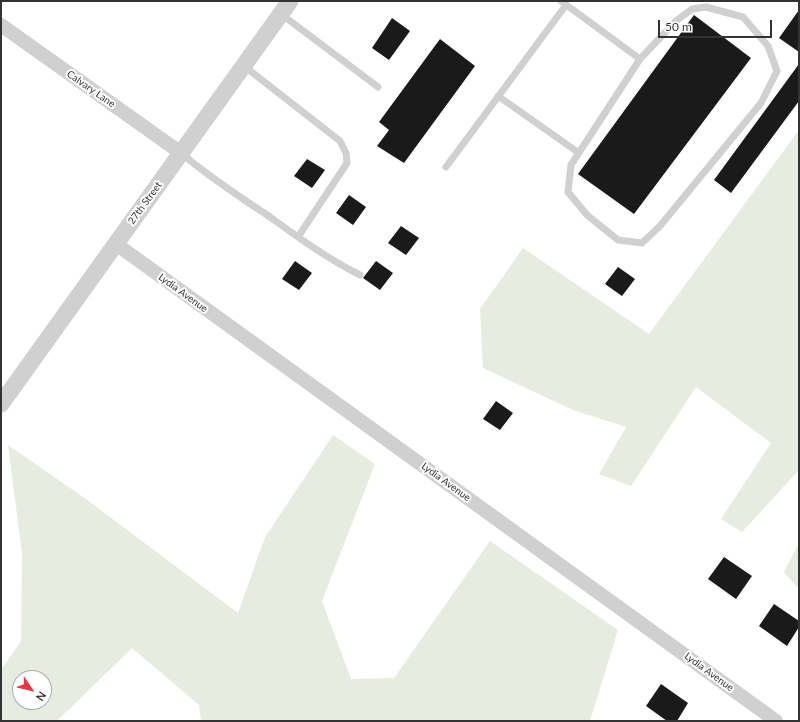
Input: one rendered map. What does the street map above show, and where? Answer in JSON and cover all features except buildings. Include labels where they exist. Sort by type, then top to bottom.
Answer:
[{"type":"street","name":"27th Street","points":[[1,404],[285,8]]},
{"type":"street","name":"Calvary Lane","points":[[1,25],[181,153]]},
{"type":"street","name":"Lydia Avenue","points":[[116,244],[776,721]]},
{"type":"lane","points":[[446,167],[563,3],[640,59]]},
{"type":"lane","points":[[706,7],[743,17],[768,46],[777,71],[761,103],[660,226],[642,243],[618,240],[587,215],[568,192],[571,165],[640,59],[676,21],[692,9],[706,7]]},
{"type":"lane","points":[[285,8],[378,87]]},
{"type":"lane","points":[[244,66],[340,141],[346,153],[347,163],[298,237]]},
{"type":"lane","points":[[498,96],[579,153]]},
{"type":"lane","points":[[181,153],[198,168],[298,237],[360,276]]},
{"type":"shaded area","points":[[799,130],[799,470],[742,532],[721,519],[771,443],[696,387],[631,486],[599,474],[626,427],[573,410],[483,368],[480,309],[523,248],[649,334]]},
{"type":"shaded area","points":[[333,435],[375,464],[322,601],[351,679],[394,678],[490,541],[618,630],[590,721],[201,721],[199,705],[132,648],[57,721],[1,721],[1,670],[21,641],[22,554],[8,445],[86,499],[238,613],[265,537]]},
{"type":"shaded area","points":[[799,543],[799,589],[784,572]]}]
